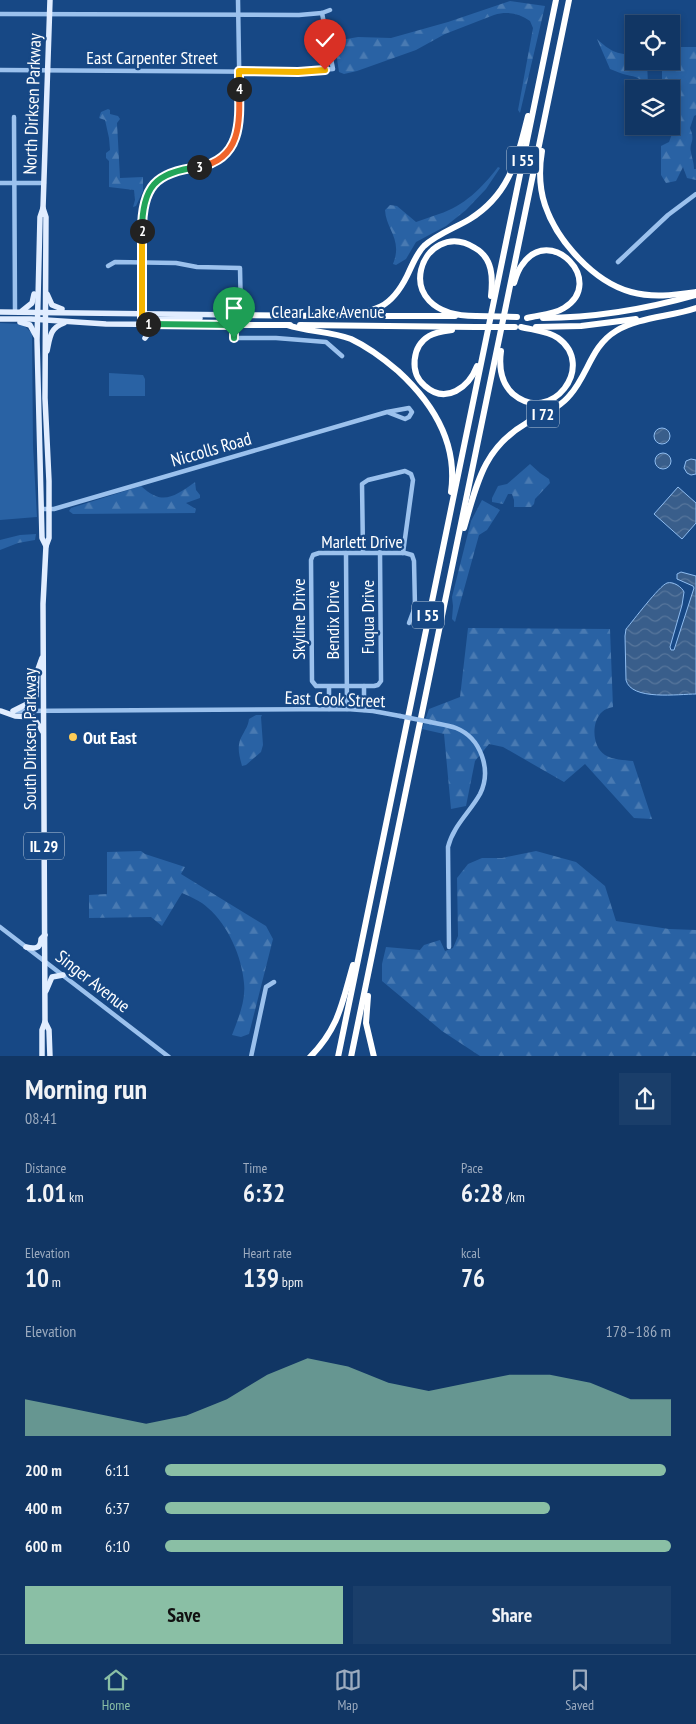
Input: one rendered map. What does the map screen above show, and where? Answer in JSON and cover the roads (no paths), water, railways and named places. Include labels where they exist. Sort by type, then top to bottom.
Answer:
[{"type":"highway","name":"I 55","points":[[338,1056],[556,0]]},
{"type":"highway","name":"I 55","points":[[351,1056],[569,0]]},
{"type":"highway","points":[[332,316],[367,312],[387,303],[400,290],[422,248],[430,241],[476,215],[494,200],[512,171],[540,77]]},
{"type":"highway","points":[[552,83],[540,173],[545,205],[556,227],[585,265],[618,288],[652,296],[696,294]]},
{"type":"highway","points":[[464,316],[444,311],[435,306],[427,299],[421,286],[420,271],[426,258],[434,248],[456,241],[467,243],[481,252],[488,261],[492,277],[489,320]]},
{"type":"highway","points":[[508,298],[522,265],[534,254],[542,251],[553,251],[562,254],[571,261],[578,272],[579,283],[575,298],[568,306],[557,312],[527,318]]},
{"type":"highway","points":[[527,318],[603,314],[643,308],[696,294]]},
{"type":"highway","points":[[484,346],[474,374],[468,383],[459,390],[448,394],[435,392],[424,386],[414,368],[416,351],[422,342],[430,335],[441,331],[474,327],[564,327],[608,324],[696,307]]},
{"type":"highway","name":"I 72","points":[[450,578],[477,480],[496,447],[513,432],[557,406],[569,396],[593,354],[610,335],[633,324],[696,307]]},
{"type":"highway","name":"Clear Lake Avenue","points":[[241,316],[476,316],[527,318]]},
{"type":"highway","points":[[503,322],[504,334],[500,360],[504,382],[511,392],[525,401],[537,403],[548,401],[562,393],[568,384],[572,373],[570,354],[562,342],[553,335],[518,327]]},
{"type":"highway","name":"Clear Lake Avenue","points":[[234,325],[474,327]]},
{"type":"highway","points":[[287,325],[340,336],[352,340],[377,354],[413,385],[433,411],[446,436],[452,461],[451,490],[446,514],[444,544]]},
{"type":"highway","points":[[310,1056],[326,1040],[337,1020],[368,911]]},
{"type":"highway","points":[[374,945],[366,1016],[368,1036],[374,1056]]},
{"type":"main road","name":"North Dirksen Parkway","points":[[37,322],[50,0]]},
{"type":"main road","name":"North Dirksen Parkway","points":[[43,208],[46,217],[45,312]]},
{"type":"main road","points":[[18,311],[30,306],[34,299],[36,265],[39,258]]},
{"type":"main road","points":[[46,291],[50,302],[59,309],[108,309],[113,312]]},
{"type":"main road","name":"Clear Lake Avenue","points":[[0,312],[113,312],[177,320],[212,315],[241,316]]},
{"type":"main road","name":"South Dirksen Parkway","points":[[45,312],[46,509]]},
{"type":"main road","points":[[0,321],[37,322],[44,320],[88,323],[142,316]]},
{"type":"main road","name":"Clear Lake Avenue","points":[[142,316],[158,324],[234,325]]},
{"type":"main road","points":[[0,321],[26,323],[34,331],[37,340]]},
{"type":"main road","name":"South Dirksen Parkway","points":[[37,322],[49,538],[46,546],[43,604],[45,1022],[42,1030],[42,1056]]},
{"type":"main road","points":[[45,357],[53,330],[67,322]]},
{"type":"main road","points":[[145,338],[153,327],[158,324]]},
{"type":"main road","points":[[13,711],[29,703],[36,696],[37,672],[43,654]]},
{"type":"main road","points":[[1,711],[14,716],[32,717],[44,734]]},
{"type":"main road","points":[[26,947],[38,947],[45,935]]},
{"type":"main road","points":[[45,993],[52,977],[62,975]]},
{"type":"main road","name":"South Dirksen Parkway","points":[[45,1022],[49,1030],[50,1056]]},
{"type":"street","points":[[142,316],[143,206],[153,186],[164,176],[173,172],[202,167],[215,162],[226,153],[235,140],[240,119],[238,0]]},
{"type":"street","points":[[0,14],[309,14],[330,10]]},
{"type":"street","name":"East Carpenter Street","points":[[0,70],[312,71],[333,68],[322,13]]},
{"type":"street","points":[[14,117],[18,311]]},
{"type":"street","points":[[0,183],[44,183]]},
{"type":"street","points":[[618,262],[668,215],[696,194]]},
{"type":"street","points":[[108,266],[115,262],[176,263],[206,268],[240,268],[241,316]]},
{"type":"street","points":[[234,325],[234,338],[264,337],[326,342],[342,356]]},
{"type":"street","name":"Niccolls Road","points":[[46,509],[54,509],[387,412],[406,407],[412,412],[409,418],[405,419],[387,412]]},
{"type":"street","points":[[363,552],[362,484],[368,480],[405,471],[411,474],[413,482],[403,552]]},
{"type":"street","name":"Fuqua Drive","points":[[364,686],[378,685],[381,681],[380,552]]},
{"type":"street","name":"Marlett Drive","points":[[313,555],[319,553],[403,552],[412,555],[414,562],[415,607],[409,622]]},
{"type":"street","name":"Bendix Drive","points":[[346,553],[347,710]]},
{"type":"street","name":"Skyline Drive","points":[[313,555],[311,560],[312,679],[314,684],[318,686],[329,687]]},
{"type":"street","points":[[329,710],[329,687],[364,686],[364,710]]},
{"type":"street","name":"East Cook Street","points":[[1,711],[364,710],[448,725],[464,733],[474,742],[484,764],[485,777],[480,794],[454,832],[448,847],[449,947]]},
{"type":"street","name":"Singer Avenue","points":[[0,927],[169,1056]]},
{"type":"street","points":[[251,1056],[266,987],[274,982]]},
{"type":"water","points":[[662,428],[670,436],[662,444],[654,436]]},
{"type":"water","points":[[663,453],[671,461],[663,469],[655,461]]},
{"type":"water","points":[[696,460],[696,474],[691,475],[684,468],[686,461]]},
{"type":"water","points":[[678,487],[696,503],[696,523],[682,539],[654,514]]},
{"type":"water","points":[[681,572],[696,576],[696,694],[646,694],[630,687],[626,680],[626,629],[663,586],[669,583],[679,586],[684,592],[670,647],[671,650],[674,650],[694,588],[677,579],[677,574]]},
{"type":"place","name":"Out East","points":[[73,737]]}]
